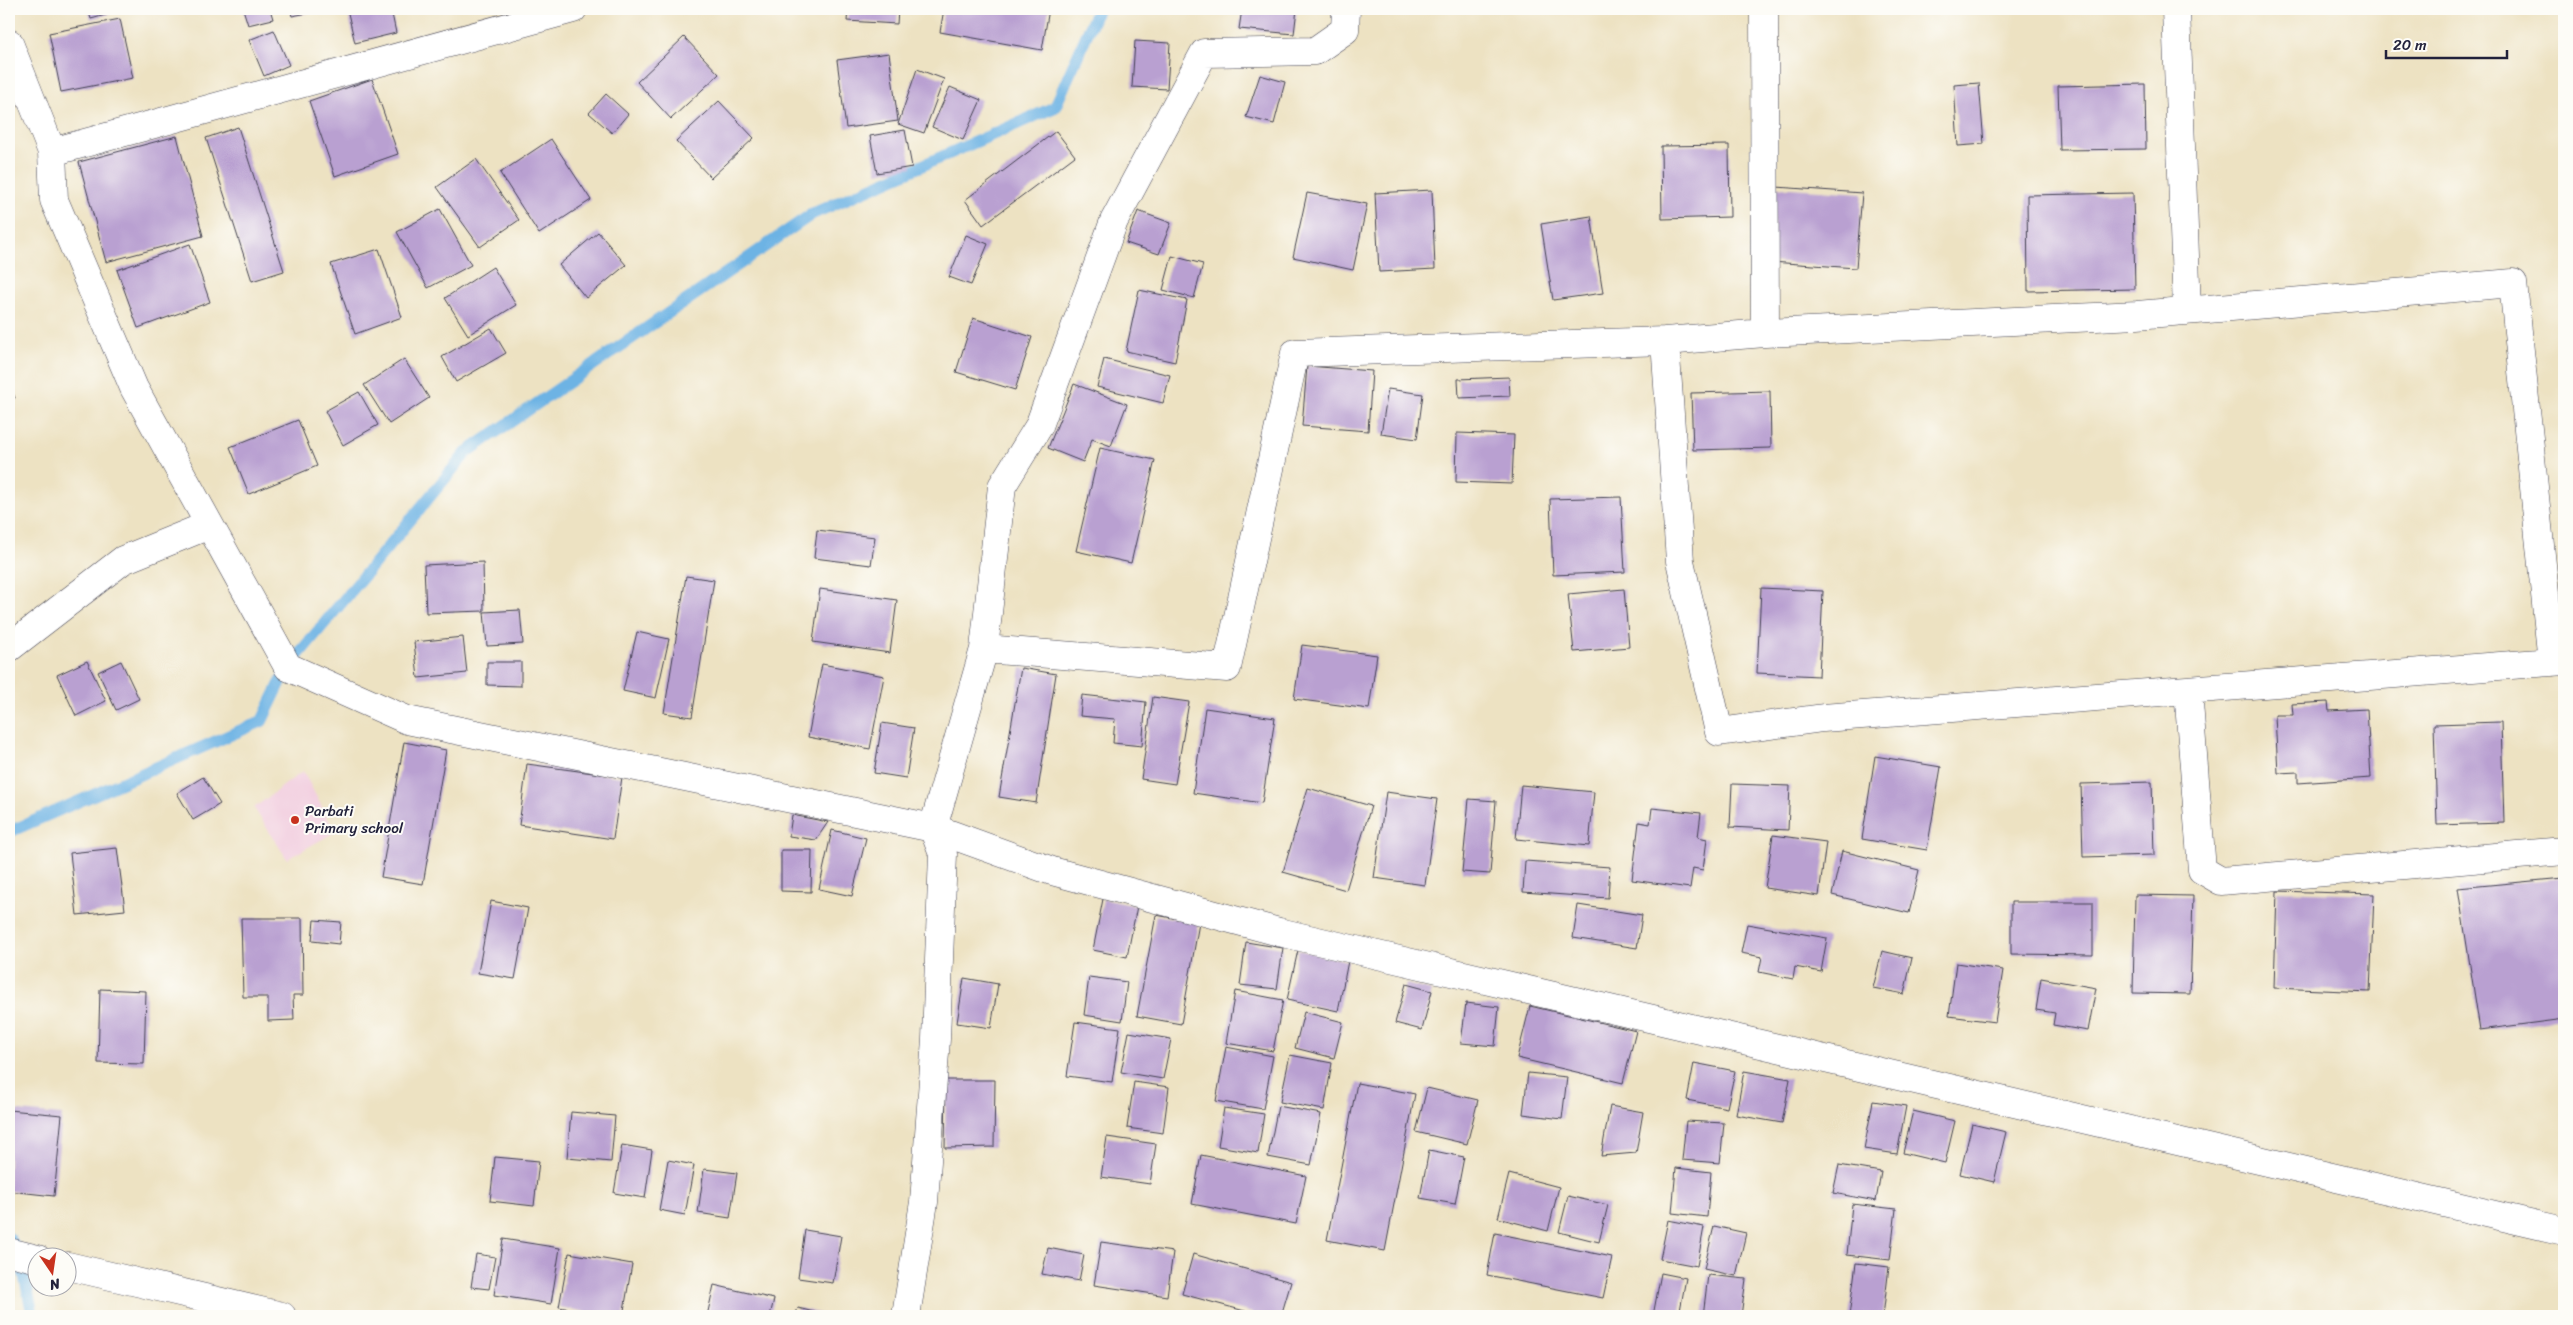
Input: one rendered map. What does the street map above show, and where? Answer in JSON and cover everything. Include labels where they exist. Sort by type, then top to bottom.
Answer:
[{"type":"street","points":[[52,152],[574,9]]},
{"type":"street","points":[[906,1316],[924,1202],[936,1039],[943,854],[933,828],[984,649],[1002,486],[1040,426],[1114,221],[1204,53],[1315,51],[1345,30],[1346,9]]},
{"type":"street","points":[[1764,9],[1765,332]]},
{"type":"street","points":[[2176,9],[2187,311]]},
{"type":"street","points":[[9,48],[52,152],[54,200],[134,388],[288,667],[407,720],[933,828],[1052,871],[1279,932],[2564,1231]]},
{"type":"street","points":[[984,649],[1226,668],[1295,353],[1665,340],[1765,332],[2187,311],[2512,283],[2558,661],[1823,718],[1719,732],[1680,560],[1665,340]]},
{"type":"street","points":[[9,648],[123,560],[209,525]]},
{"type":"street","points":[[2188,690],[2202,870],[2221,881],[2564,851]]},
{"type":"street","points":[[9,1252],[28,1257]]},
{"type":"street","points":[[78,1268],[282,1316]]},
{"type":"shaded area","name":"Parbati Primary school","points":[[303,771],[335,832],[287,859],[254,808]]},
{"type":"building","points":[[88,9],[127,9],[91,19]]},
{"type":"building","points":[[243,9],[270,9],[273,19],[248,25]]},
{"type":"building","points":[[290,9],[324,9],[324,10],[292,16]]},
{"type":"building","points":[[347,9],[391,9],[396,33],[355,43]]},
{"type":"building","points":[[848,9],[898,9],[897,24],[847,21]]},
{"type":"building","points":[[944,9],[1049,9],[1042,50],[940,32]]},
{"type":"building","points":[[1242,9],[1297,9],[1294,34],[1239,29]]},
{"type":"building","points":[[1407,9],[1428,9],[1428,12]]},
{"type":"building","points":[[120,19],[133,78],[61,92],[49,33]]},
{"type":"building","points":[[274,30],[289,65],[264,76],[249,40]]},
{"type":"building","points":[[684,37],[719,74],[671,119],[637,82]]},
{"type":"building","points":[[1135,41],[1170,43],[1167,89],[1132,87]]},
{"type":"building","points":[[889,53],[898,121],[846,128],[837,60]]},
{"type":"building","points":[[917,69],[944,79],[924,133],[898,124]]},
{"type":"building","points":[[1260,75],[1285,82],[1274,124],[1246,117]]},
{"type":"building","points":[[372,79],[398,154],[335,176],[309,101]]},
{"type":"building","points":[[1979,83],[1984,144],[1958,146],[1954,85]]},
{"type":"building","points":[[2145,84],[2146,149],[2060,150],[2058,86]]},
{"type":"building","points":[[950,87],[981,100],[963,140],[932,127]]},
{"type":"building","points":[[606,94],[628,114],[612,133],[589,113]]},
{"type":"building","points":[[719,101],[754,138],[711,178],[676,141]]},
{"type":"building","points":[[238,127],[284,271],[252,281],[206,138]]},
{"type":"building","points":[[905,130],[912,167],[877,173],[870,136]]},
{"type":"building","points":[[1056,131],[1075,156],[983,225],[965,200]]},
{"type":"building","points":[[177,136],[203,236],[106,262],[79,162]]},
{"type":"building","points":[[551,139],[591,200],[539,234],[500,173]]},
{"type":"building","points":[[1729,145],[1730,217],[1662,219],[1661,146]]},
{"type":"building","points":[[476,159],[519,220],[480,247],[437,187]]},
{"type":"building","points":[[1776,187],[1862,193],[1856,268],[1771,262]]},
{"type":"building","points":[[1432,190],[1435,269],[1379,272],[1375,193]]},
{"type":"building","points":[[1307,193],[1367,204],[1353,270],[1293,257]]},
{"type":"building","points":[[2133,193],[2135,289],[2028,291],[2027,195]]},
{"type":"building","points":[[440,209],[471,265],[428,288],[397,232]]},
{"type":"building","points":[[1138,211],[1171,223],[1159,254],[1126,243]]},
{"type":"building","points":[[1591,216],[1603,293],[1553,300],[1541,224]]},
{"type":"building","points":[[598,232],[626,265],[586,298],[559,265]]},
{"type":"building","points":[[966,235],[988,244],[971,285],[949,277]]},
{"type":"building","points":[[190,244],[210,302],[138,328],[117,270]]},
{"type":"building","points":[[379,249],[402,317],[355,334],[331,264]]},
{"type":"building","points":[[1172,256],[1203,264],[1194,298],[1163,290]]},
{"type":"building","points":[[493,267],[516,305],[468,335],[445,298]]},
{"type":"building","points":[[1139,290],[1187,300],[1175,362],[1126,351]]},
{"type":"building","points":[[973,318],[1032,337],[1015,390],[956,372]]},
{"type":"building","points":[[491,328],[506,353],[456,382],[442,357]]},
{"type":"building","points":[[404,359],[429,398],[389,424],[364,385]]},
{"type":"building","points":[[1104,359],[1170,375],[1163,403],[1097,387]]},
{"type":"building","points":[[1307,366],[1372,371],[1368,431],[1302,426]]},
{"type":"building","points":[[1509,377],[1510,396],[1459,398],[1458,379]]},
{"type":"building","points":[[9,383],[15,398],[9,400]]},
{"type":"building","points":[[1074,384],[1127,404],[1111,446],[1092,439],[1083,462],[1048,448]]},
{"type":"building","points":[[1388,389],[1423,394],[1417,439],[1381,434]]},
{"type":"building","points":[[1770,391],[1771,448],[1693,450],[1691,393]]},
{"type":"building","points":[[359,392],[378,425],[343,445],[325,411]]},
{"type":"building","points":[[298,420],[317,466],[249,494],[230,447]]},
{"type":"building","points":[[1457,433],[1514,435],[1512,484],[1456,482]]},
{"type":"building","points":[[1100,448],[1155,460],[1131,563],[1076,551]]},
{"type":"building","points":[[1621,497],[1625,572],[1553,575],[1550,499]]},
{"type":"building","points":[[817,530],[875,537],[871,565],[814,558]]},
{"type":"building","points":[[483,562],[484,611],[426,613],[424,565]]},
{"type":"building","points":[[686,576],[714,580],[692,717],[664,713]]},
{"type":"building","points":[[1761,588],[1823,591],[1819,676],[1757,673]]},
{"type":"building","points":[[820,589],[897,600],[890,653],[813,642]]},
{"type":"building","points":[[1624,589],[1629,647],[1574,652],[1568,594]]},
{"type":"building","points":[[520,610],[523,644],[487,646],[484,612]]},
{"type":"building","points":[[637,632],[669,639],[656,698],[623,691]]},
{"type":"building","points":[[463,637],[467,673],[418,678],[414,642]]},
{"type":"building","points":[[1302,645],[1377,655],[1369,709],[1294,699]]},
{"type":"building","points":[[87,661],[106,701],[76,716],[57,675]]},
{"type":"building","points":[[121,661],[139,699],[116,710],[98,672]]},
{"type":"building","points":[[487,662],[521,662],[521,686],[487,685]]},
{"type":"building","points":[[822,664],[884,676],[870,749],[808,737]]},
{"type":"building","points":[[1021,668],[1056,674],[1036,803],[999,797]]},
{"type":"building","points":[[1082,695],[1146,702],[1142,746],[1113,743],[1115,719],[1080,716]]},
{"type":"building","points":[[1153,697],[1189,702],[1175,784],[1141,779]]},
{"type":"building","points":[[2328,702],[2329,711],[2367,709],[2371,778],[2298,783],[2298,772],[2278,773],[2275,715],[2293,715],[2292,704]]},
{"type":"building","points":[[1205,708],[1275,718],[1262,803],[1193,793]]},
{"type":"building","points":[[2501,722],[2504,823],[2437,825],[2434,724]]},
{"type":"building","points":[[882,723],[914,728],[906,778],[874,773]]},
{"type":"building","points":[[404,742],[446,750],[423,884],[381,877]]},
{"type":"building","points":[[1875,756],[1941,767],[1927,850],[1862,839]]},
{"type":"building","points":[[527,764],[622,777],[613,839],[519,825]]},
{"type":"building","points":[[203,777],[220,804],[193,820],[177,793]]},
{"type":"building","points":[[2152,782],[2154,855],[2083,857],[2081,784]]},
{"type":"building","points":[[1732,784],[1790,786],[1788,830],[1730,827]]},
{"type":"building","points":[[1521,785],[1594,792],[1589,846],[1516,839]]},
{"type":"building","points":[[1308,788],[1371,806],[1346,890],[1283,872]]},
{"type":"building","points":[[1386,792],[1437,799],[1425,885],[1374,878]]},
{"type":"building","points":[[1469,799],[1496,801],[1490,874],[1462,872]]},
{"type":"building","points":[[1652,808],[1701,813],[1698,837],[1707,839],[1703,870],[1693,868],[1690,888],[1632,880],[1639,822],[1650,824]]},
{"type":"building","points":[[792,815],[828,822],[816,840],[789,836]]},
{"type":"building","points":[[832,830],[866,838],[852,896],[819,889]]},
{"type":"building","points":[[1773,835],[1826,842],[1819,896],[1765,888]]},
{"type":"building","points":[[117,848],[125,910],[77,915],[70,853]]},
{"type":"building","points":[[781,850],[812,850],[811,892],[781,891]]},
{"type":"building","points":[[1842,851],[1919,870],[1909,913],[1832,895]]},
{"type":"building","points":[[1525,861],[1610,867],[1608,898],[1523,892]]},
{"type":"building","points":[[2564,878],[2564,1019],[2480,1030],[2458,888]]},
{"type":"building","points":[[2277,891],[2374,894],[2370,992],[2274,988]]},
{"type":"building","points":[[2135,895],[2193,896],[2190,994],[2133,993]]},
{"type":"building","points":[[1103,899],[1137,906],[1127,957],[1093,950]]},
{"type":"building","points":[[491,901],[528,908],[515,979],[478,973]]},
{"type":"building","points":[[2011,902],[2093,902],[2093,955],[2011,954]]},
{"type":"building","points":[[1578,905],[1642,915],[1637,948],[1573,938]]},
{"type":"building","points":[[1156,915],[1199,923],[1181,1024],[1137,1016]]},
{"type":"building","points":[[241,918],[302,918],[303,995],[293,995],[294,1020],[268,1021],[268,997],[243,997]]},
{"type":"building","points":[[314,920],[341,922],[339,944],[312,941]]},
{"type":"building","points":[[1747,924],[1827,938],[1821,972],[1795,967],[1793,979],[1759,972],[1762,957],[1741,953]]},
{"type":"building","points":[[1246,942],[1283,948],[1277,989],[1240,985]]},
{"type":"building","points":[[1298,950],[1348,961],[1338,1011],[1287,1000]]},
{"type":"building","points":[[1882,951],[1912,958],[1904,994],[1873,988]]},
{"type":"building","points":[[1956,963],[2003,970],[1995,1022],[1949,1016]]},
{"type":"building","points":[[1089,977],[1127,982],[1122,1021],[1084,1015]]},
{"type":"building","points":[[964,978],[998,984],[991,1028],[957,1023]]},
{"type":"building","points":[[2041,978],[2096,988],[2088,1031],[2053,1025],[2055,1013],[2036,1010]]},
{"type":"building","points":[[1406,984],[1432,991],[1422,1030],[1395,1023]]},
{"type":"building","points":[[100,989],[146,991],[144,1064],[98,1063]]},
{"type":"building","points":[[1235,991],[1283,1000],[1273,1051],[1226,1043]]},
{"type":"building","points":[[1466,1003],[1499,1007],[1495,1046],[1461,1043]]},
{"type":"building","points":[[1530,1006],[1636,1031],[1623,1083],[1517,1058]]},
{"type":"building","points":[[1304,1012],[1343,1022],[1334,1058],[1295,1048]]},
{"type":"building","points":[[1075,1022],[1120,1028],[1112,1082],[1067,1076]]},
{"type":"building","points":[[1129,1032],[1171,1039],[1163,1079],[1121,1072]]},
{"type":"building","points":[[1226,1047],[1273,1056],[1263,1109],[1216,1101]]},
{"type":"building","points":[[1290,1055],[1332,1063],[1324,1110],[1280,1102]]},
{"type":"building","points":[[1694,1063],[1735,1071],[1727,1108],[1687,1100]]},
{"type":"building","points":[[1744,1071],[1790,1079],[1782,1123],[1736,1115]]},
{"type":"building","points":[[1528,1073],[1567,1077],[1562,1119],[1523,1114]]},
{"type":"building","points":[[946,1080],[995,1080],[994,1147],[945,1148]]},
{"type":"building","points":[[1134,1082],[1169,1087],[1163,1133],[1127,1128]]},
{"type":"building","points":[[1357,1083],[1415,1094],[1385,1251],[1327,1240]]},
{"type":"building","points":[[1427,1088],[1478,1100],[1467,1144],[1416,1132]]},
{"type":"building","points":[[1873,1101],[1906,1106],[1897,1154],[1864,1149]]},
{"type":"building","points":[[1278,1106],[1321,1114],[1311,1165],[1268,1157]]},
{"type":"building","points":[[1610,1106],[1643,1112],[1636,1153],[1601,1156]]},
{"type":"building","points":[[1224,1108],[1264,1114],[1258,1153],[1218,1146]]},
{"type":"building","points":[[9,1110],[62,1115],[54,1196],[9,1191]]},
{"type":"building","points":[[1913,1111],[1955,1121],[1945,1163],[1903,1153]]},
{"type":"building","points":[[571,1112],[615,1116],[611,1162],[567,1158]]},
{"type":"building","points":[[1686,1121],[1724,1123],[1720,1163],[1682,1160]]},
{"type":"building","points":[[1972,1124],[2006,1132],[1994,1182],[1960,1174]]},
{"type":"building","points":[[1107,1137],[1156,1144],[1150,1184],[1101,1177]]},
{"type":"building","points":[[622,1145],[652,1150],[645,1198],[614,1193]]},
{"type":"building","points":[[1429,1150],[1464,1157],[1455,1204],[1420,1198]]},
{"type":"building","points":[[1201,1155],[1306,1176],[1296,1224],[1192,1204]]},
{"type":"building","points":[[495,1157],[539,1161],[534,1206],[490,1201]]},
{"type":"building","points":[[668,1160],[694,1165],[685,1215],[659,1210]]},
{"type":"building","points":[[1839,1165],[1881,1172],[1876,1201],[1833,1193]]},
{"type":"building","points":[[1676,1168],[1711,1172],[1707,1217],[1672,1213]]},
{"type":"building","points":[[704,1169],[737,1173],[730,1218],[698,1213]]},
{"type":"building","points":[[1509,1174],[1559,1187],[1548,1231],[1498,1218]]},
{"type":"building","points":[[1568,1196],[1608,1205],[1599,1242],[1559,1232]]},
{"type":"building","points":[[1852,1204],[1896,1209],[1890,1260],[1847,1255]]},
{"type":"building","points":[[1668,1220],[1704,1227],[1697,1266],[1660,1259]]},
{"type":"building","points":[[1714,1226],[1746,1233],[1736,1276],[1704,1269]]},
{"type":"building","points":[[805,1230],[841,1236],[833,1283],[798,1278]]},
{"type":"building","points":[[1495,1233],[1612,1257],[1603,1298],[1487,1275]]},
{"type":"building","points":[[503,1239],[560,1248],[551,1304],[494,1295]]},
{"type":"building","points":[[1101,1242],[1173,1252],[1167,1296],[1094,1285]]},
{"type":"building","points":[[1048,1248],[1084,1255],[1079,1281],[1042,1274]]},
{"type":"building","points":[[569,1253],[632,1264],[623,1316],[608,1316],[559,1307]]},
{"type":"building","points":[[476,1254],[495,1257],[489,1289],[471,1287]]},
{"type":"building","points":[[1193,1254],[1291,1282],[1281,1316],[1263,1316],[1182,1294]]},
{"type":"building","points":[[1856,1263],[1889,1267],[1883,1316],[1849,1316]]},
{"type":"building","points":[[1661,1273],[1686,1278],[1679,1316],[1653,1316]]},
{"type":"building","points":[[1708,1275],[1746,1279],[1741,1316],[1703,1316]]},
{"type":"building","points":[[714,1285],[774,1299],[770,1316],[707,1316]]},
{"type":"building","points":[[798,1308],[830,1316],[795,1316]]},
{"type":"waterway","points":[[9,832],[262,721],[288,667],[467,452],[812,214],[1055,107],[1098,9]]},
{"type":"waterway","points":[[9,1238],[20,1255],[33,1316]]},
{"type":"place","name":"Parbati Primary school","points":[[295,820]]}]
